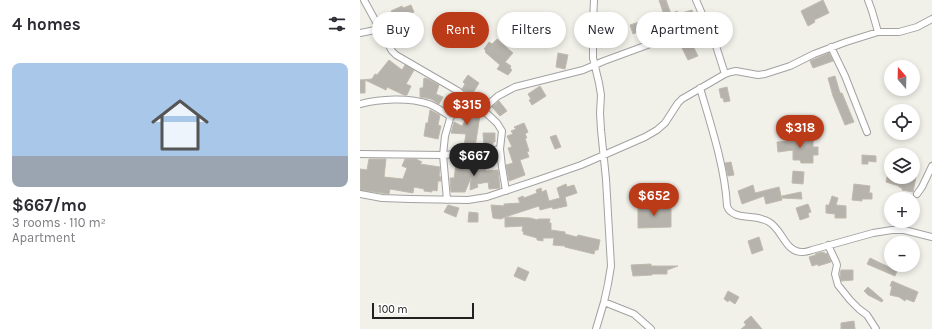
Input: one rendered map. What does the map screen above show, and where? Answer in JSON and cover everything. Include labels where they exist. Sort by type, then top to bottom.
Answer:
[{"type":"street","points":[[372,0],[366,3],[372,14]]},
{"type":"street","points":[[594,0],[592,46],[594,66],[601,95],[600,113],[611,266],[604,302],[596,329]]},
{"type":"street","points":[[696,0],[701,12]]},
{"type":"street","points":[[868,0],[878,32]]},
{"type":"street","points":[[360,194],[396,199],[468,200],[487,197],[574,167],[645,137],[665,123],[682,99],[726,74],[736,71],[765,74],[790,66],[831,47],[878,32],[899,32],[932,19]]},
{"type":"street","points":[[360,33],[372,31]]},
{"type":"street","points":[[831,47],[845,76],[867,132]]},
{"type":"street","points":[[390,48],[396,55],[458,91],[497,123],[500,127],[502,135],[500,149],[506,191]]},
{"type":"street","points":[[483,110],[498,96],[515,87],[568,75],[639,48]]},
{"type":"street","points":[[717,48],[726,74]]},
{"type":"street","points":[[700,88],[720,159],[725,183],[728,210],[732,213],[740,216],[760,218],[771,223],[778,229],[790,248],[803,252],[873,233],[892,230],[904,230],[932,237]]},
{"type":"street","points":[[447,200],[443,155],[445,136],[458,91]]},
{"type":"street","points":[[360,104],[384,100],[418,102],[429,104],[450,117]]},
{"type":"street","points":[[360,154],[443,155],[500,149]]},
{"type":"street","points":[[918,192],[932,166]]},
{"type":"street","points":[[828,245],[837,265],[835,274],[838,285],[850,300],[867,315],[876,329]]},
{"type":"street","points":[[604,302],[634,314],[651,329]]},
{"type":"building","points":[[659,0],[666,0],[670,12],[663,12]]},
{"type":"building","points":[[823,0],[829,13],[814,20],[815,22],[808,26],[801,11]]},
{"type":"building","points":[[411,5],[414,12],[391,11],[402,6],[403,8]]},
{"type":"building","points":[[636,23],[636,33],[633,34],[630,25]]},
{"type":"building","points":[[497,39],[497,48],[507,48],[513,53],[505,62],[511,66],[510,68],[512,70],[508,75],[497,69],[500,65],[485,52],[485,48],[489,48],[489,42],[492,44]]},
{"type":"building","points":[[682,48],[694,48],[698,56],[688,60]]},
{"type":"building","points":[[558,53],[568,55],[565,69],[556,67]]},
{"type":"building","points":[[829,53],[833,61],[813,68],[810,61]]},
{"type":"building","points":[[389,60],[402,70],[405,65],[414,70],[406,84],[411,86],[407,95],[387,87],[386,90],[365,80],[365,93],[360,93],[360,80],[372,79]]},
{"type":"building","points":[[468,75],[479,83],[473,93],[475,94],[473,97],[462,89],[465,84],[463,82]]},
{"type":"building","points":[[835,76],[840,93],[842,93],[854,122],[845,125],[833,96],[828,78]]},
{"type":"building","points":[[424,78],[439,85],[436,94],[443,97],[439,104],[431,99],[420,97],[420,88],[423,88]]},
{"type":"building","points":[[540,86],[546,96],[532,105],[528,94]]},
{"type":"building","points":[[727,87],[730,101],[724,102],[723,98],[721,98],[719,89]]},
{"type":"building","points":[[499,101],[507,111],[500,116],[492,107]]},
{"type":"building","points":[[459,104],[468,106],[466,112],[480,115],[475,147],[464,146],[466,134],[451,133],[454,122],[462,126],[465,121],[456,115]]},
{"type":"building","points":[[430,110],[440,115],[438,125],[441,126],[438,139],[424,136]]},
{"type":"building","points":[[524,123],[528,132],[525,134],[527,138],[525,138],[529,151],[527,152],[529,157],[520,160],[525,175],[509,181],[506,165],[513,163],[508,148],[512,147],[507,136],[513,134],[511,131],[516,129],[514,127]]},
{"type":"building","points":[[483,133],[495,133],[495,142],[493,142],[493,145],[484,147]]},
{"type":"building","points":[[556,135],[561,147],[555,149],[550,137]]},
{"type":"building","points":[[792,135],[803,135],[803,139],[813,138],[813,147],[818,147],[818,155],[813,155],[813,163],[801,163],[800,160],[793,160],[793,150],[778,152],[777,142],[792,141]]},
{"type":"building","points":[[862,155],[876,156],[876,162],[868,161],[868,164],[862,164]]},
{"type":"building","points":[[369,159],[386,159],[384,177],[403,179],[407,168],[402,166],[405,159],[416,159],[422,162],[420,164],[440,167],[439,176],[441,181],[438,181],[437,191],[432,190],[432,192],[414,187],[413,193],[390,189],[389,194],[360,190],[360,169],[367,170]]},
{"type":"building","points":[[484,160],[486,171],[498,170],[500,188],[489,189],[488,182],[477,184],[478,187],[470,190],[471,178],[465,192],[451,192],[450,178],[454,178],[456,165],[473,168],[472,162]]},
{"type":"building","points":[[731,162],[734,175],[728,176],[725,163]]},
{"type":"building","points":[[793,171],[804,172],[803,184],[792,183]]},
{"type":"building","points":[[566,184],[567,187],[574,185],[577,193],[565,197],[567,206],[553,209],[552,207],[540,210],[539,206],[501,219],[493,218],[491,205],[504,206],[504,204],[520,203],[518,198],[523,196],[524,198],[537,193],[536,190],[541,188],[542,192],[546,190],[549,201],[560,198],[557,188]]},
{"type":"building","points":[[854,184],[870,186],[869,193],[872,193],[872,199],[862,199],[862,201],[852,200]]},
{"type":"building","points":[[892,184],[915,184],[913,192],[902,190],[899,186]]},
{"type":"building","points":[[753,185],[755,193],[779,187],[782,200],[766,204],[764,196],[742,204],[738,191]]},
{"type":"building","points":[[801,192],[802,199],[782,198],[782,196]]},
{"type":"building","points":[[832,196],[838,198],[836,205],[846,206],[846,218],[835,218],[835,214],[826,213],[826,205],[829,205]]},
{"type":"building","points":[[808,204],[811,212],[808,213],[809,217],[800,220],[796,208]]},
{"type":"building","points":[[448,205],[459,208],[456,217],[444,212]]},
{"type":"building","points":[[671,206],[671,227],[638,228],[638,207]]},
{"type":"building","points":[[469,212],[478,213],[478,222],[468,222]]},
{"type":"building","points":[[505,217],[530,218],[538,220],[550,219],[549,223],[551,223],[551,230],[565,232],[565,234],[577,237],[578,235],[600,240],[598,250],[595,250],[594,254],[565,246],[553,245],[554,238],[543,238],[543,241],[537,240],[537,238],[523,234],[523,226],[505,227]]},
{"type":"building","points":[[759,237],[763,250],[752,254],[748,241]]},
{"type":"building","points":[[822,252],[825,254],[827,253],[831,262],[818,266],[818,264],[812,266],[809,257]]},
{"type":"building","points":[[870,258],[884,265],[884,271],[867,264]]},
{"type":"building","points":[[651,264],[651,266],[678,266],[667,270],[667,274],[633,276],[631,265]]},
{"type":"building","points":[[518,267],[529,272],[525,281],[514,276]]},
{"type":"building","points":[[841,270],[853,270],[853,280],[841,281]]},
{"type":"building","points":[[886,272],[897,272],[895,276]]},
{"type":"building","points":[[892,281],[918,292],[914,302],[906,299],[905,301],[899,297],[890,295],[892,286],[890,286]]},
{"type":"building","points":[[868,287],[883,300],[882,302],[868,295],[864,291]]},
{"type":"building","points":[[728,291],[739,297],[735,304],[724,299]]},
{"type":"building","points":[[751,316],[762,329],[741,329],[746,325],[744,322]]},
{"type":"building","points":[[854,321],[855,329],[841,329],[841,323]]}]
